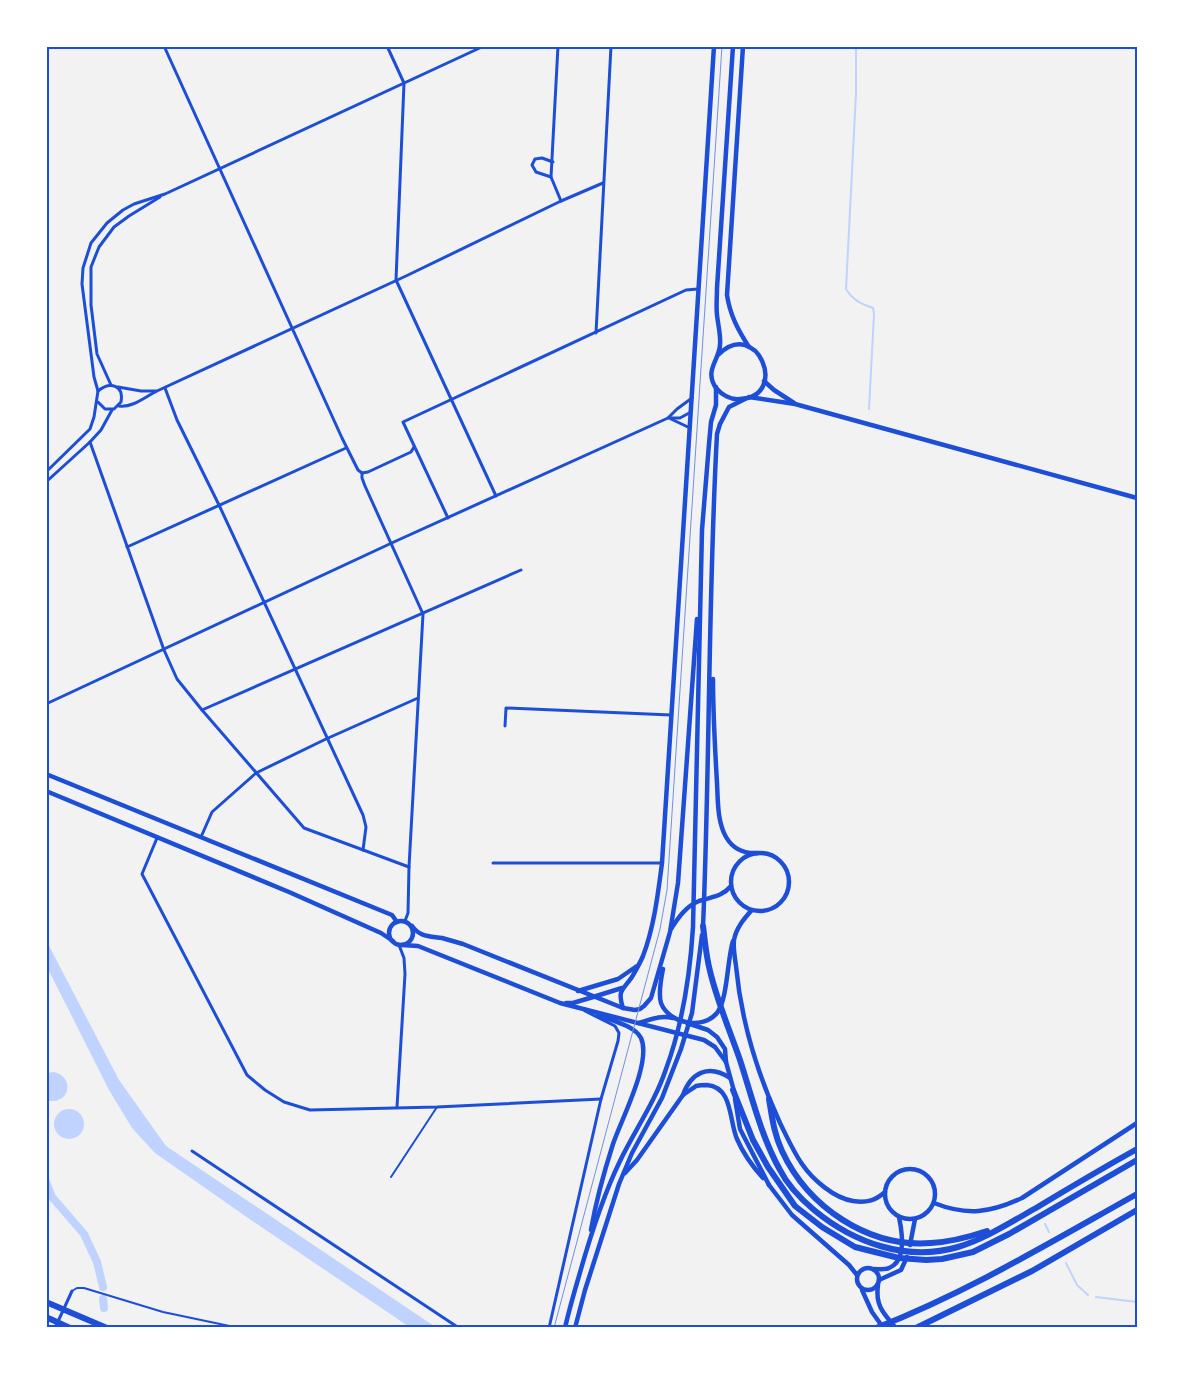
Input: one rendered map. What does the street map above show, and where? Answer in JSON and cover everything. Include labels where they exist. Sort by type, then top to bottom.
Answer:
[{"type":"highway","points":[[703,926],[710,972],[766,1141],[780,1171],[790,1187],[802,1200],[828,1221],[849,1234],[886,1252],[930,1251],[957,1247],[979,1239],[1137,1149]]},
{"type":"highway","points":[[733,1090],[753,1140],[768,1167],[795,1206],[838,1238],[855,1247],[926,1260],[942,1259],[973,1252],[1009,1234],[1137,1160]]},
{"type":"highway","points":[[769,1099],[773,1127],[792,1171],[804,1187],[823,1206],[844,1221],[868,1234],[888,1240],[931,1243],[967,1237],[1000,1227]]},
{"type":"highway","points":[[876,1328],[915,1313],[999,1272],[1137,1194]]},
{"type":"highway","points":[[916,1328],[1032,1271],[1137,1210]]},
{"type":"highway","points":[[46,1302],[107,1328]]},
{"type":"highway","points":[[49,1319],[70,1328]]},
{"type":"main road","points":[[623,1008],[620,998],[622,988],[631,978],[647,943],[657,899],[662,863],[714,46]]},
{"type":"main road","points":[[565,1328],[589,1240],[613,1177],[655,1095],[674,1048],[683,1011],[691,960],[702,530],[711,422],[716,405],[716,387],[711,372],[718,355],[721,336],[717,314],[717,288],[733,46]]},
{"type":"main road","points":[[743,46],[727,296],[734,321],[749,348]]},
{"type":"main road","points":[[575,1328],[585,1290],[624,1174],[632,1153],[662,1098],[682,1049],[692,1013],[703,926],[712,531],[717,434],[729,407],[758,392],[766,372],[764,362],[758,354],[749,348],[734,346],[718,355]]},
{"type":"main road","points":[[764,381],[795,404]]},
{"type":"main road","points":[[716,387],[729,398],[747,398],[795,404],[1137,498]]},
{"type":"main road","points":[[393,942],[390,930],[397,922],[405,921],[418,934],[447,939],[462,944],[623,1008],[635,1010],[644,1006],[651,998],[664,955],[678,883],[692,679],[700,598]]},
{"type":"main road","points":[[713,679],[714,745],[718,805],[726,836],[736,848],[747,854],[758,853],[773,856],[784,866],[788,873],[789,889],[781,903],[775,908],[759,912],[751,911],[737,902],[730,886],[734,868],[740,860],[748,855],[758,853]]},
{"type":"main road","points":[[46,774],[392,915],[397,922]]},
{"type":"main road","points":[[46,791],[298,896],[381,933],[393,942],[401,945],[418,946],[560,1003],[704,1040],[715,1047],[726,1062]]},
{"type":"main road","points":[[670,932],[679,916],[684,912],[698,902],[722,894],[730,886]]},
{"type":"main road","points":[[686,1023],[705,1020],[714,1016],[722,1003],[730,952],[739,927],[751,911]]},
{"type":"main road","points":[[401,945],[411,940],[412,926]]},
{"type":"main road","points":[[734,941],[738,992],[749,1033],[769,1099],[790,1146],[802,1165],[816,1180],[844,1199],[866,1202],[877,1199],[885,1192]]},
{"type":"main road","points":[[664,955],[660,990],[661,1002],[665,1010],[675,1019]]},
{"type":"main road","points":[[578,991],[618,979],[638,965]]},
{"type":"main road","points":[[560,1003],[573,1003],[622,988]]},
{"type":"main road","points":[[578,1008],[636,1031],[644,1052],[635,1087],[611,1151],[593,1216],[589,1240]]},
{"type":"main road","points":[[638,1024],[664,1016],[708,1030],[717,1037],[725,1049],[740,1129],[769,1185]]},
{"type":"main road","points":[[624,1174],[637,1160],[683,1095],[686,1085],[694,1076],[712,1070],[730,1078]]},
{"type":"main road","points":[[683,1095],[698,1086],[706,1085],[715,1087],[723,1094],[727,1100],[737,1139],[748,1159],[792,1214],[849,1265],[857,1275],[857,1282],[872,1312],[883,1328]]},
{"type":"main road","points":[[934,1203],[962,1212],[982,1211],[1001,1207],[1022,1198],[1137,1123]]},
{"type":"main road","points":[[906,1169],[922,1171],[933,1182],[935,1189],[934,1203],[930,1211],[923,1216],[915,1219],[899,1217],[888,1207],[885,1192],[887,1184],[891,1177],[906,1169]]},
{"type":"main road","points":[[857,1275],[864,1268],[874,1270],[891,1267],[896,1262],[902,1246],[899,1217]]},
{"type":"main road","points":[[861,1288],[868,1291],[875,1288],[878,1282],[901,1270],[906,1261],[915,1219]]},
{"type":"main road","points":[[874,1270],[878,1274],[877,1301],[884,1314],[896,1328]]},
{"type":"street","points":[[164,46],[346,448],[358,470],[362,473],[365,486],[390,544],[423,614],[408,913],[405,921]]},
{"type":"street","points":[[387,46],[404,83],[396,280],[496,496]]},
{"type":"street","points":[[111,385],[97,354],[90,286],[91,267],[99,247],[114,227],[128,216],[165,194],[484,46]]},
{"type":"street","points":[[558,46],[551,177],[561,201]]},
{"type":"street","points":[[596,333],[610,46]]},
{"type":"street","points":[[551,177],[536,172],[532,165],[535,159],[542,158],[552,162]]},
{"type":"street","points":[[118,406],[125,407],[292,330],[561,201],[603,183]]},
{"type":"street","points":[[54,475],[47,470],[90,429],[98,402],[82,284],[83,268],[92,243],[107,223],[134,204],[165,194]]},
{"type":"street","points":[[448,518],[403,422],[686,290],[698,289]]},
{"type":"street","points":[[98,391],[104,386],[111,385],[141,391],[157,391]]},
{"type":"street","points":[[46,482],[101,430],[112,410],[118,406],[122,396],[117,387]]},
{"type":"street","points":[[165,388],[177,420],[219,505],[326,739],[363,815],[366,827],[363,850]]},
{"type":"street","points":[[46,704],[390,544],[668,418],[692,397]]},
{"type":"street","points":[[98,402],[105,409],[112,410]]},
{"type":"street","points":[[668,418],[680,418],[691,412]]},
{"type":"street","points":[[668,418],[690,428]]},
{"type":"street","points":[[90,442],[164,650],[177,679],[304,828],[409,867]]},
{"type":"street","points":[[362,473],[411,452],[414,447]]},
{"type":"street","points":[[127,547],[346,448]]},
{"type":"street","points":[[202,710],[521,570]]},
{"type":"street","points":[[201,838],[212,812],[256,773],[418,698]]},
{"type":"street","points":[[505,726],[506,708],[671,715]]},
{"type":"street","points":[[157,838],[142,874],[247,1074],[265,1090],[284,1102],[310,1110],[437,1107],[601,1099]]},
{"type":"street","points":[[493,863],[662,863]]},
{"type":"street","points":[[397,1107],[405,974],[401,945]]},
{"type":"street","points":[[549,1328],[601,1099],[619,1033],[615,1026],[578,1008]]},
{"type":"street","points":[[192,1151],[459,1328]]},
{"type":"street","points":[[55,1328],[72,1291]]},
{"type":"lane","points":[[391,1177],[437,1107]]},
{"type":"lane","points":[[72,1291],[77,1288],[84,1288],[163,1312],[239,1328]]},
{"type":"water","points":[[46,940],[119,1080],[166,1146],[437,1328],[411,1328],[155,1153],[132,1128],[109,1090],[46,965]]},
{"type":"water","points":[[54,1072],[66,1080],[67,1091],[60,1099],[54,1101],[46,1100],[46,1073]]},
{"type":"water","points":[[69,1109],[80,1113],[84,1124],[80,1135],[69,1139],[58,1135],[54,1124],[58,1113]]},
{"type":"waterway","points":[[856,46],[856,93],[846,289],[858,301],[873,308],[869,409]]},
{"type":"waterway","points":[[46,1182],[52,1197],[84,1234],[97,1262],[103,1287]]},
{"type":"waterway","points":[[1045,1224],[1049,1232]]},
{"type":"waterway","points":[[1066,1263],[1077,1285],[1088,1295]]},
{"type":"waterway","points":[[1096,1297],[1137,1302]]},
{"type":"waterway","points":[[103,1299],[104,1308]]},
{"type":"tram line","points":[[554,1328],[660,929],[667,890],[722,46]]}]
